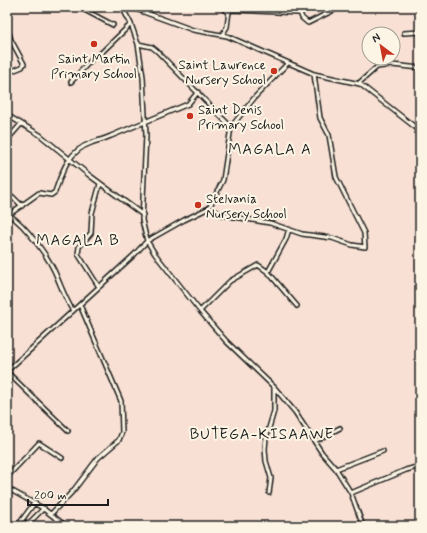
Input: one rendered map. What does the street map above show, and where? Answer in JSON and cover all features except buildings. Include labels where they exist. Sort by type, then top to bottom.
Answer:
[{"type":"street","points":[[79,7],[113,25]]},
{"type":"street","points":[[122,7],[131,24],[138,44],[143,77],[146,123],[143,214],[147,241],[155,254],[200,311],[226,341],[274,387],[295,412],[322,453],[336,469],[351,493],[363,526]]},
{"type":"street","points":[[130,7],[193,30],[222,34],[314,74],[359,83],[420,131]]},
{"type":"street","points":[[148,13],[153,7]]},
{"type":"street","points":[[222,7],[229,13]]},
{"type":"street","points":[[298,7],[302,18],[308,23],[340,7]]},
{"type":"street","points":[[222,34],[227,27],[229,11],[299,13]]},
{"type":"street","points":[[71,82],[94,57],[102,53],[131,24]]},
{"type":"street","points":[[7,27],[11,40],[24,64],[22,67],[7,72]]},
{"type":"street","points":[[404,33],[420,32]]},
{"type":"street","points":[[138,44],[152,47],[157,51],[231,127]]},
{"type":"street","points":[[68,431],[7,372],[134,256],[147,241],[208,208],[223,180],[231,127],[255,98],[288,63]]},
{"type":"street","points":[[359,83],[377,67],[397,65],[420,68]]},
{"type":"street","points":[[208,208],[223,214],[270,223],[365,247],[366,241],[362,230],[336,177],[329,135],[320,118],[314,74]]},
{"type":"street","points":[[73,311],[56,276],[34,240],[20,224],[8,216],[39,193],[51,195],[55,192],[69,158],[89,143],[102,141],[188,104],[198,92]]},
{"type":"street","points":[[7,116],[34,130],[100,184],[143,214]]},
{"type":"street","points":[[7,140],[21,124]]},
{"type":"street","points":[[7,188],[9,182]]},
{"type":"street","points":[[99,287],[78,254],[79,247],[91,233],[92,213],[100,184]]},
{"type":"street","points":[[7,192],[7,194],[22,206]]},
{"type":"street","points":[[268,272],[286,239],[289,229]]},
{"type":"street","points":[[200,311],[230,281],[258,265],[268,272],[296,306]]},
{"type":"street","points":[[51,514],[73,491],[98,458],[119,440],[122,432],[121,401],[80,305]]},
{"type":"street","points":[[269,493],[271,478],[266,461],[265,449],[266,438],[274,411],[274,387]]},
{"type":"street","points":[[315,441],[340,428]]},
{"type":"street","points":[[7,477],[38,444],[62,458]]},
{"type":"street","points":[[336,469],[383,451]]},
{"type":"street","points":[[351,493],[406,470],[420,466]]},
{"type":"street","points":[[7,488],[44,508],[66,526]]},
{"type":"street","points":[[34,502],[19,524],[30,522],[44,508]]},
{"type":"place","name":"Saint Martin Primary School","points":[[94,44]]},
{"type":"place","name":"Saint Lawrence Nursery School","points":[[274,71]]},
{"type":"place","name":"Saint Denis Primary School","points":[[190,116]]},
{"type":"place","name":"Stelvania Nursery School","points":[[198,205]]},
{"type":"district","name":"MAGALA A","points":[[270,149]]},
{"type":"district","name":"MAGALA B","points":[[78,240]]},
{"type":"district","name":"BUTEGA-KISAAWE","points":[[262,434]]}]
